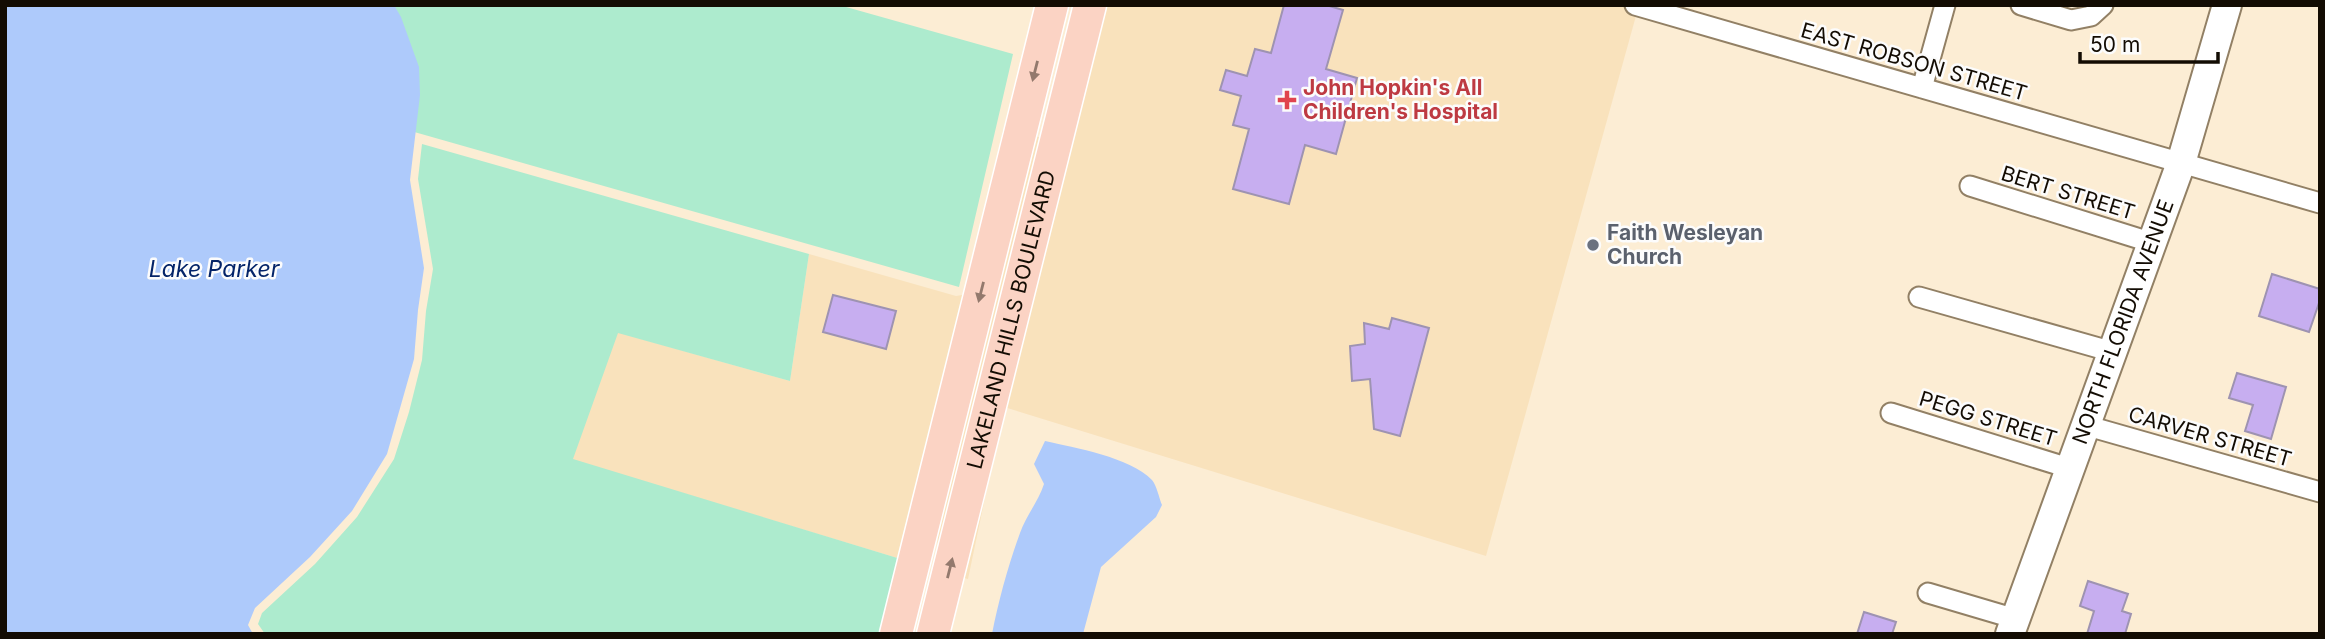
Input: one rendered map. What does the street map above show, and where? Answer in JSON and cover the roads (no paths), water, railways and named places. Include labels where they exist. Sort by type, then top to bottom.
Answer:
[{"type":"main road","name":"LAKELAND HILLS BOULEVARD","points":[[895,634],[1052,5]]},
{"type":"main road","name":"LAKELAND HILLS BOULEVARD","points":[[933,634],[1090,5]]},
{"type":"main road","points":[[910,634],[928,566],[927,508]]},
{"type":"street","name":"EAST ROBSON STREET","points":[[1635,5],[2320,203]]},
{"type":"street","points":[[1922,88],[1945,5]]},
{"type":"street","points":[[2021,5],[2071,20],[2091,16],[2104,5]]},
{"type":"street","name":"NORTH FLORIDA AVENUE","points":[[2013,626],[2088,426],[2181,163],[2227,5]]},
{"type":"street","name":"BERT STREET","points":[[1970,186],[2153,243]]},
{"type":"street","points":[[1919,297],[2113,352]]},
{"type":"street","name":"PEGG STREET","points":[[1891,413],[2072,469]]},
{"type":"street","name":"CARVER STREET","points":[[2088,426],[2320,492]]},
{"type":"street","points":[[1928,593],[2013,626]]},
{"type":"water","name":"Lake Parker","points":[[5,5],[394,5],[401,17],[419,67],[420,95],[410,180],[424,268],[414,359],[387,454],[352,511],[310,557],[255,608],[248,625],[253,634],[5,634]]},
{"type":"water","points":[[1045,441],[1102,454],[1130,465],[1152,480],[1162,505],[1156,517],[1101,567],[1083,634],[992,634],[1016,545],[1044,484],[1034,464]]},
{"type":"place","name":"John Hopkin's All Children's Hospital","points":[[1287,100]]},
{"type":"place","name":"Faith Wesleyan Church","points":[[1593,245]]}]
